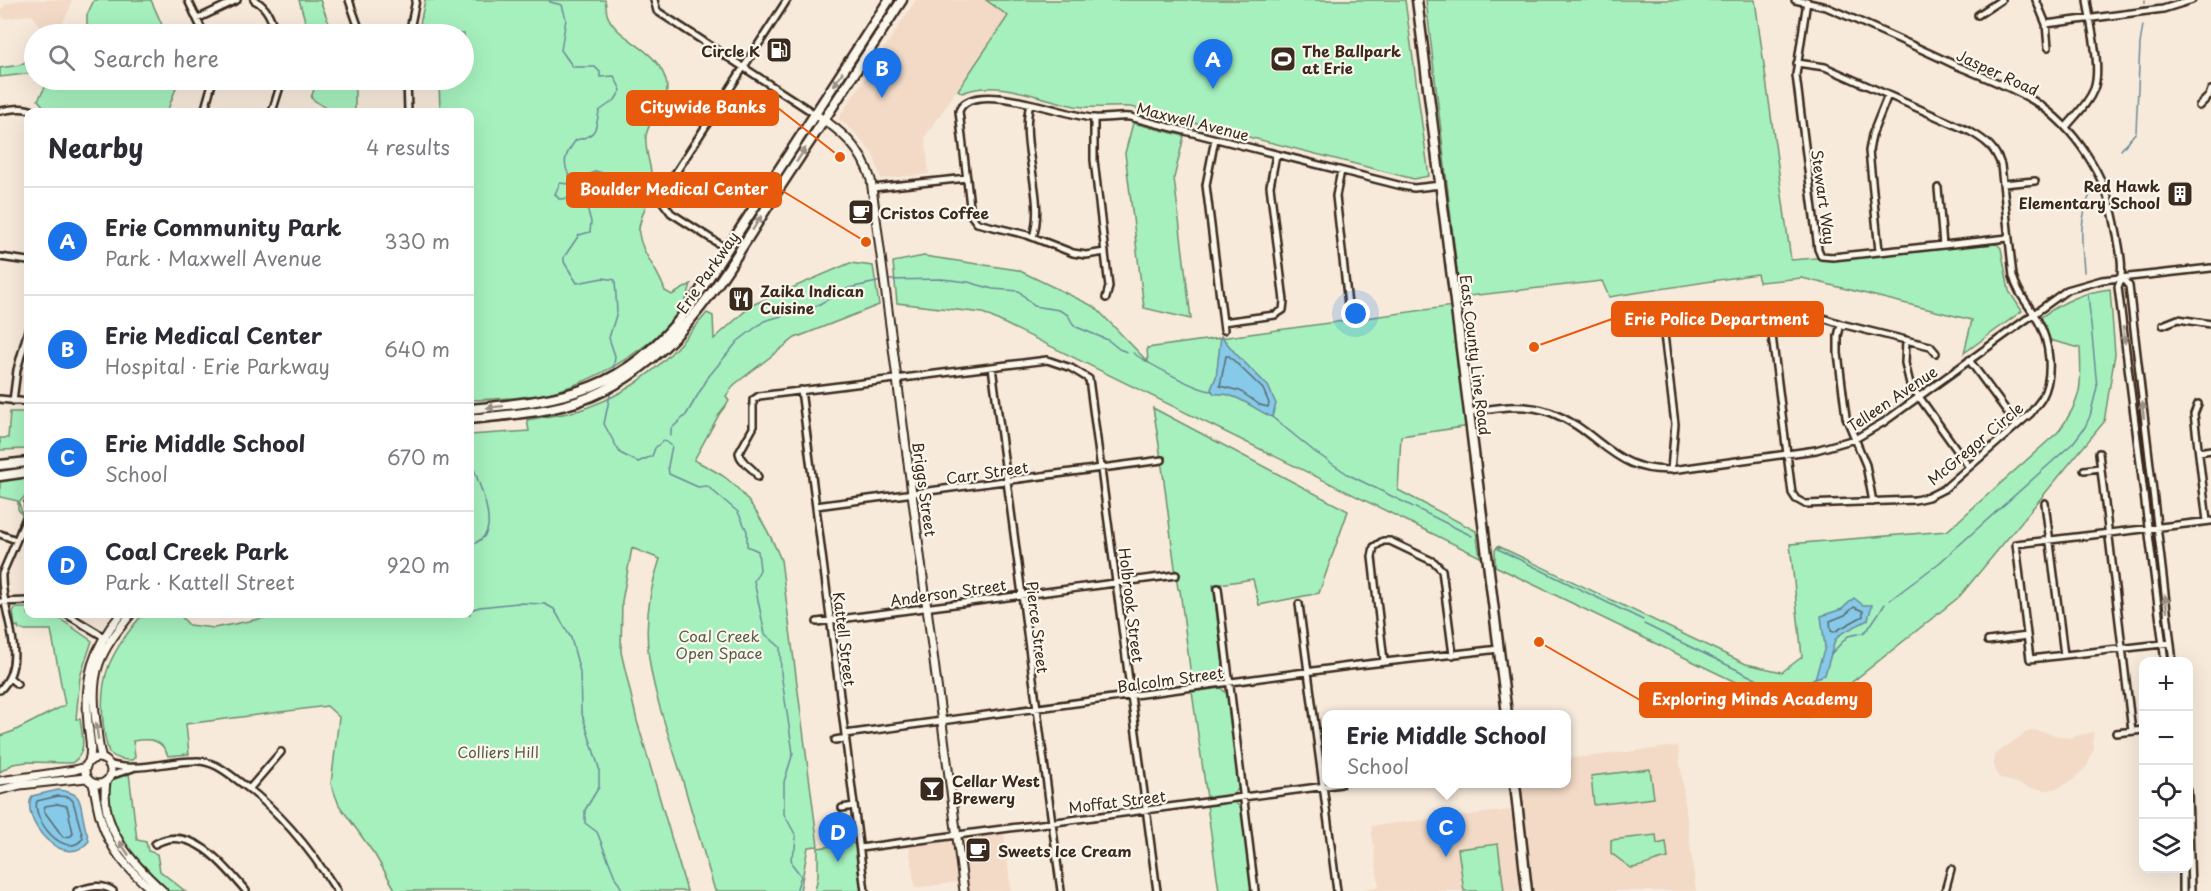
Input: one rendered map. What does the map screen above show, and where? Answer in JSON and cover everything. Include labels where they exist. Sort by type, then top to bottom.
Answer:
[{"type":"main road","name":"Erie Parkway","points":[[640,364],[670,333],[689,308],[889,0]]},
{"type":"main road","name":"Erie Parkway","points":[[474,409],[535,403],[601,392],[668,345],[699,310],[902,0]]},
{"type":"main road","name":"East County Line Road","points":[[1418,0],[1507,710]]},
{"type":"main road","name":"Erie Parkway","points":[[474,418],[551,408],[581,395]]},
{"type":"main road","points":[[0,465],[24,462]]},
{"type":"main road","points":[[0,476],[24,473]]},
{"type":"main road","points":[[1515,788],[1527,891]]},
{"type":"main road","points":[[1516,788],[1520,799],[1532,891]]},
{"type":"street","points":[[188,0],[199,24]]},
{"type":"street","points":[[197,19],[237,0]]},
{"type":"street","points":[[254,0],[264,7],[272,24]]},
{"type":"street","points":[[349,0],[357,24]]},
{"type":"street","points":[[411,24],[416,0]]},
{"type":"street","points":[[727,249],[671,213],[662,201],[662,194],[787,0]]},
{"type":"street","name":"Jasper Road","points":[[1795,0],[1807,1],[1847,16],[2018,92],[2045,108],[2066,127],[2093,166],[2104,188],[2113,216],[2122,278]]},
{"type":"street","points":[[1978,15],[2001,0]]},
{"type":"street","points":[[2036,0],[2046,24],[2048,47]]},
{"type":"street","points":[[2066,127],[2084,108],[2094,90],[2096,79],[2087,0]]},
{"type":"street","points":[[2046,24],[2163,9],[2192,0]]},
{"type":"street","points":[[1797,63],[1807,1]]},
{"type":"street","points":[[654,2],[657,11],[815,114]]},
{"type":"street","name":"McGregor Circle","points":[[1769,312],[1792,493],[1800,503],[1915,500],[1928,497],[1944,489],[2031,413],[2042,397],[2048,381],[2049,366],[2044,336],[2015,284],[2003,184],[1996,153],[1987,142],[1969,131],[1825,67],[1797,63]]},
{"type":"street","name":"Stewart Way","points":[[1797,63],[1796,75],[1818,249],[1821,256],[1833,257],[2008,238]]},
{"type":"street","points":[[205,108],[210,90]]},
{"type":"street","points":[[273,108],[279,90]]},
{"type":"street","points":[[407,90],[408,108]]},
{"type":"street","points":[[2199,106],[2209,96],[2211,90]]},
{"type":"street","points":[[1879,251],[1869,151],[1872,135],[1888,95]]},
{"type":"street","name":"Maxwell Avenue","points":[[967,178],[959,111],[968,100],[998,97],[1094,118],[1130,117],[1402,186],[1414,188],[1441,185]]},
{"type":"street","points":[[1030,104],[1026,121],[1037,217],[1033,237]]},
{"type":"street","points":[[0,111],[24,108]]},
{"type":"street","name":"Briggs Street","points":[[815,114],[853,143],[866,164],[873,188],[964,891]]},
{"type":"street","points":[[1094,118],[1094,160],[1109,287],[1106,298]]},
{"type":"street","points":[[1215,139],[1206,185],[1224,330]]},
{"type":"street","points":[[1223,322],[1275,315],[1283,310],[1284,301],[1270,186],[1276,154]]},
{"type":"street","points":[[1341,171],[1336,196],[1349,314]]},
{"type":"street","points":[[873,188],[967,178],[971,215],[977,223],[1033,237],[1073,253],[1086,255],[1105,252]]},
{"type":"street","points":[[2003,184],[2035,181]]},
{"type":"street","points":[[1938,188],[1943,245]]},
{"type":"street","points":[[0,257],[24,260]]},
{"type":"street","name":"Telleen Avenue","points":[[1469,412],[1518,406],[1551,412],[1567,420],[1616,456],[1644,467],[1671,470],[1829,448],[1855,439],[1884,422],[2052,299],[2079,285],[2211,268]]},
{"type":"street","points":[[2164,657],[2118,287],[2122,278],[2129,286],[2173,657]]},
{"type":"street","points":[[1671,470],[1674,424],[1663,326],[1769,312],[1802,311],[1841,324],[1930,346],[1936,353]]},
{"type":"street","points":[[2163,325],[2178,319],[2211,324]]},
{"type":"street","points":[[1841,324],[1838,353],[1846,417],[1870,477],[1873,501]]},
{"type":"street","points":[[1906,340],[1906,373],[1910,384],[1969,467]]},
{"type":"street","points":[[13,401],[17,370],[24,345]]},
{"type":"street","name":"Holbrook Street","points":[[992,367],[1049,360],[1086,376],[1091,384],[1157,891]]},
{"type":"street","points":[[1969,360],[2017,425]]},
{"type":"street","points":[[758,477],[740,457],[741,450],[753,428],[753,400],[759,396],[992,367]]},
{"type":"street","name":"Pierce Street","points":[[992,367],[1060,891]]},
{"type":"street","name":"Kattell Street","points":[[801,390],[865,891]]},
{"type":"street","points":[[0,399],[24,402]]},
{"type":"street","points":[[2171,643],[2030,659],[2016,544],[2209,521],[2194,414],[2198,404]]},
{"type":"street","points":[[2199,452],[2211,450]]},
{"type":"street","points":[[2098,453],[2132,731]]},
{"type":"street","name":"Carr Street","points":[[816,506],[1162,460]]},
{"type":"street","points":[[2084,470],[2100,468]]},
{"type":"street","points":[[2045,503],[2064,655]]},
{"type":"street","points":[[0,690],[10,678],[13,667],[13,650],[2,602],[2,574],[24,523]]},
{"type":"street","points":[[0,534],[16,540]]},
{"type":"street","points":[[1384,662],[1372,557],[1374,547],[1383,541],[1434,562],[1442,570],[1453,655]]},
{"type":"street","name":"Anderson Street","points":[[817,622],[1176,575]]},
{"type":"street","points":[[1218,588],[1255,891]]},
{"type":"street","points":[[2,602],[24,601]]},
{"type":"street","points":[[1299,604],[1322,778]]},
{"type":"street","points":[[73,618],[107,638]]},
{"type":"street","points":[[86,778],[91,751],[87,689],[91,667],[119,618]]},
{"type":"street","points":[[127,618],[107,638],[93,692],[105,761],[111,768],[105,802],[117,839],[132,860],[164,891]]},
{"type":"street","points":[[1988,641],[2027,636]]},
{"type":"street","name":"Balcolm Street","points":[[835,740],[845,736],[1308,671],[1499,649]]},
{"type":"street","points":[[10,678],[17,684]]},
{"type":"street","points":[[2115,733],[2139,730]]},
{"type":"street","points":[[250,788],[281,752]]},
{"type":"street","points":[[0,781],[69,771],[95,758],[138,767]]},
{"type":"street","points":[[93,784],[138,767],[196,760],[219,766],[250,788],[299,836],[337,891]]},
{"type":"street","points":[[0,790],[20,785],[86,778],[93,784],[100,818],[114,850],[124,865],[153,891]]},
{"type":"street","name":"Moffat Street","points":[[860,848],[1322,786]]},
{"type":"street","points":[[1323,788],[1337,891]]},
{"type":"street","points":[[842,808],[854,806]]},
{"type":"street","points":[[2190,819],[2191,891]]},
{"type":"street","points":[[155,844],[163,839],[178,838],[196,843],[208,852],[243,890]]},
{"type":"street","points":[[1945,891],[1950,869]]},
{"type":"street","points":[[2183,873],[2183,891]]},
{"type":"street","points":[[77,891],[93,886],[108,887],[113,891]]},
{"type":"shaded area","points":[[20,0],[72,0],[62,24],[38,24],[33,16],[27,15],[4,19],[0,11],[6,4]]},
{"type":"shaded area","points":[[916,0],[986,0],[1008,15],[925,137],[929,174],[881,179],[873,154],[852,130],[838,119]]},
{"type":"shaded area","points":[[2035,730],[2068,738],[2093,732],[2094,748],[2087,766],[2073,780],[2059,788],[2047,790],[2030,788],[1998,777],[1994,766],[1994,755],[2025,733]]},
{"type":"shaded area","points":[[1678,746],[1696,891],[1534,891],[1520,788],[1571,788],[1571,758]]},
{"type":"shaded area","points":[[1512,810],[1522,891],[1350,891],[1379,887],[1371,826]]},
{"type":"shaded area","points":[[1004,833],[1011,891],[968,891],[966,881],[915,888],[909,846]]},
{"type":"green space","points":[[94,0],[151,0],[162,24],[87,24],[87,15]]},
{"type":"green space","points":[[299,0],[320,0],[329,24],[306,24]]},
{"type":"green space","points":[[425,0],[605,0],[607,14],[612,23],[646,52],[661,69],[667,89],[663,103],[651,122],[646,136],[652,185],[640,223],[639,234],[643,249],[665,291],[672,295],[691,284],[683,305],[656,336],[619,363],[599,374],[538,395],[474,400],[474,108],[440,108],[439,90],[474,90],[474,24],[420,24]]},
{"type":"green space","points":[[986,0],[1405,0],[1429,176],[1414,179],[1131,107],[1075,106],[1004,89],[976,89],[962,93],[958,90],[1008,16]]},
{"type":"green space","points":[[1426,0],[1755,0],[1791,260],[1997,244],[2001,248],[2009,291],[2022,311],[1964,353],[1972,320],[1802,278],[1759,282],[1757,274],[1609,297],[1602,281],[1460,297]]},
{"type":"green space","points":[[24,63],[24,74],[0,77],[0,68]]},
{"type":"green space","points":[[44,90],[175,90],[168,108],[44,108],[38,100]]},
{"type":"green space","points":[[314,90],[355,90],[355,108],[325,108],[311,98]]},
{"type":"green space","points":[[1133,123],[1184,136],[1174,178],[1191,319],[1144,308],[1125,153]]},
{"type":"green space","points":[[924,256],[1018,270],[1095,307],[1148,362],[1147,348],[1453,306],[1470,426],[1401,436],[1398,490],[1476,531],[1480,557],[983,313],[897,303],[893,262]]},
{"type":"green space","name":"Colliers Hill","points":[[850,263],[873,266],[879,305],[795,338],[735,384],[726,396],[729,401],[694,460],[726,478],[744,495],[765,527],[781,560],[818,846],[808,847],[800,891],[715,891],[662,715],[650,665],[647,640],[648,615],[660,559],[632,548],[622,601],[621,652],[637,721],[687,891],[396,891],[375,855],[339,805],[331,784],[339,717],[327,706],[186,724],[189,754],[168,756],[159,743],[145,740],[133,741],[135,757],[132,760],[120,759],[109,753],[102,709],[106,675],[120,644],[140,618],[183,618],[189,625],[214,628],[265,618],[474,618],[474,435],[529,431],[527,420],[572,412],[606,400],[624,391],[654,370],[707,313],[713,316],[714,339],[752,305]]},
{"type":"green space","points":[[2110,289],[2115,354],[2104,422],[1959,597],[1808,717],[1495,566],[1495,550],[1498,546],[1746,664],[1782,672],[1802,657],[1790,544],[1947,531],[2058,432],[2072,411],[2079,392],[2080,348],[2050,340],[2041,317],[2074,299]]},
{"type":"green space","points":[[1153,408],[1348,511],[1319,593],[1259,605],[1253,579],[1213,585],[1224,673],[1219,681],[1192,684]]},
{"type":"green space","points":[[10,412],[24,412],[24,449],[0,450],[0,438],[8,438]]},
{"type":"green space","points":[[24,478],[24,497],[19,503],[24,518],[16,531],[22,515],[18,509],[18,501],[0,497],[0,481]]},
{"type":"green space","points":[[16,608],[24,608],[24,618],[58,618],[92,641],[80,677],[76,719],[80,719],[82,749],[72,763],[27,762],[13,764],[0,772],[0,736],[65,705],[51,630],[23,630],[18,626],[15,627],[13,611]]},
{"type":"green space","points":[[1221,688],[1227,694],[1239,788],[1233,795],[1207,798],[1192,692]]},
{"type":"green space","points":[[1650,769],[1654,798],[1594,805],[1591,776]]},
{"type":"green space","points":[[129,773],[137,840],[146,842],[148,851],[157,854],[160,871],[185,891],[167,891],[131,854],[121,839],[109,806],[108,787],[116,777]]},
{"type":"green space","points":[[1234,802],[1242,808],[1252,891],[1219,891],[1207,805]]},
{"type":"green space","points":[[1656,835],[1657,844],[1666,842],[1668,858],[1631,868],[1611,853],[1611,840]]},
{"type":"green space","points":[[855,844],[861,891],[815,891],[818,876],[818,848]]},
{"type":"green space","points":[[1498,844],[1504,891],[1464,891],[1458,849]]},
{"type":"water","points":[[1221,336],[1268,386],[1276,404],[1272,417],[1230,395],[1214,394],[1211,389],[1216,377]]},
{"type":"water","points":[[1854,598],[1863,605],[1872,605],[1868,620],[1842,633],[1835,640],[1825,675],[1815,678],[1825,647],[1821,616],[1842,609]]},
{"type":"water","points":[[58,790],[72,793],[79,799],[89,841],[79,849],[67,851],[56,847],[37,828],[32,817],[30,806],[32,796]]},
{"type":"waterway","points":[[549,0],[562,5],[566,19],[561,50],[573,67],[595,67],[600,72],[600,77],[614,76],[621,90],[615,100],[599,111],[594,131],[576,140],[569,150],[565,163],[571,179],[568,184],[560,183],[555,194],[559,199],[574,198],[581,180],[596,171],[602,173],[601,188],[585,200],[591,222],[590,232],[579,235],[564,257],[564,262],[577,283],[603,278],[615,280],[617,312],[609,338],[615,356],[613,373]]},
{"type":"waterway","points":[[2121,150],[2136,132],[2143,25]]},
{"type":"waterway","points":[[2084,272],[2082,224],[2090,194]]},
{"type":"waterway","points":[[887,280],[942,279],[968,282],[993,289],[1019,291],[1034,306],[1059,310],[1068,315],[1074,326],[1108,340],[1127,352]]},
{"type":"waterway","points":[[671,436],[671,429],[686,415],[709,376],[738,341],[764,321],[816,306],[849,288],[882,281]]},
{"type":"waterway","points":[[1890,600],[1939,563],[2073,443],[2085,427],[2097,387],[2088,294]]},
{"type":"waterway","points":[[1133,353],[1184,381],[1212,391]]},
{"type":"waterway","points":[[611,390],[604,424],[620,453],[638,462],[652,456],[655,448],[664,440],[672,446],[668,466],[669,474],[698,487],[707,486],[738,512],[747,531],[747,546],[758,551],[760,570],[754,581],[765,634],[780,647],[781,673],[793,753],[784,782],[784,814],[796,836],[795,849],[791,857],[792,864],[801,876],[796,891]]},
{"type":"waterway","points":[[1272,417],[1315,452],[1349,475],[1472,536]]},
{"type":"waterway","points":[[474,469],[485,502],[488,528],[484,537],[474,544]]},
{"type":"waterway","points":[[1498,549],[1643,620]]},
{"type":"waterway","points":[[474,609],[518,603],[545,604],[554,609],[571,638],[580,672],[581,711],[599,768],[599,787],[585,810],[585,823],[597,832],[623,891]]},
{"type":"waterway","points":[[1831,654],[1848,636],[1863,633],[1868,629],[1885,604]]},
{"type":"waterway","points":[[1644,624],[1772,687],[1792,695],[1800,691]]},
{"type":"waterway","points":[[1811,680],[1815,678]]},
{"type":"place","name":"Circle K","points":[[779,50]]},
{"type":"place","name":"The Ballpark at Erie","points":[[1283,59]]},
{"type":"place","name":"Erie Community Park","points":[[1213,89]]},
{"type":"place","name":"Erie Medical Center","points":[[882,98]]},
{"type":"place","name":"Citywide Banks","points":[[840,157]]},
{"type":"place","name":"Red Hawk Elementary School","points":[[2180,194]]},
{"type":"place","name":"Cristos Coffee","points":[[861,212]]},
{"type":"place","name":"Boulder Medical Center","points":[[866,242]]},
{"type":"place","name":"Zaika Indican Cuisine","points":[[741,299]]},
{"type":"place","name":"Erie Police Department","points":[[1534,347]]},
{"type":"place","name":"Exploring Minds Academy","points":[[1539,642]]},
{"type":"place","name":"Cellar West Brewery","points":[[932,789]]},
{"type":"place","name":"Sweets Ice Cream","points":[[978,850]]},
{"type":"place","name":"Erie Middle School","points":[[1446,857]]},
{"type":"place","name":"Coal Creek Park","points":[[838,862]]},
{"type":"park label","name":"Coal Creek Open Space","points":[[719,644]]}]
